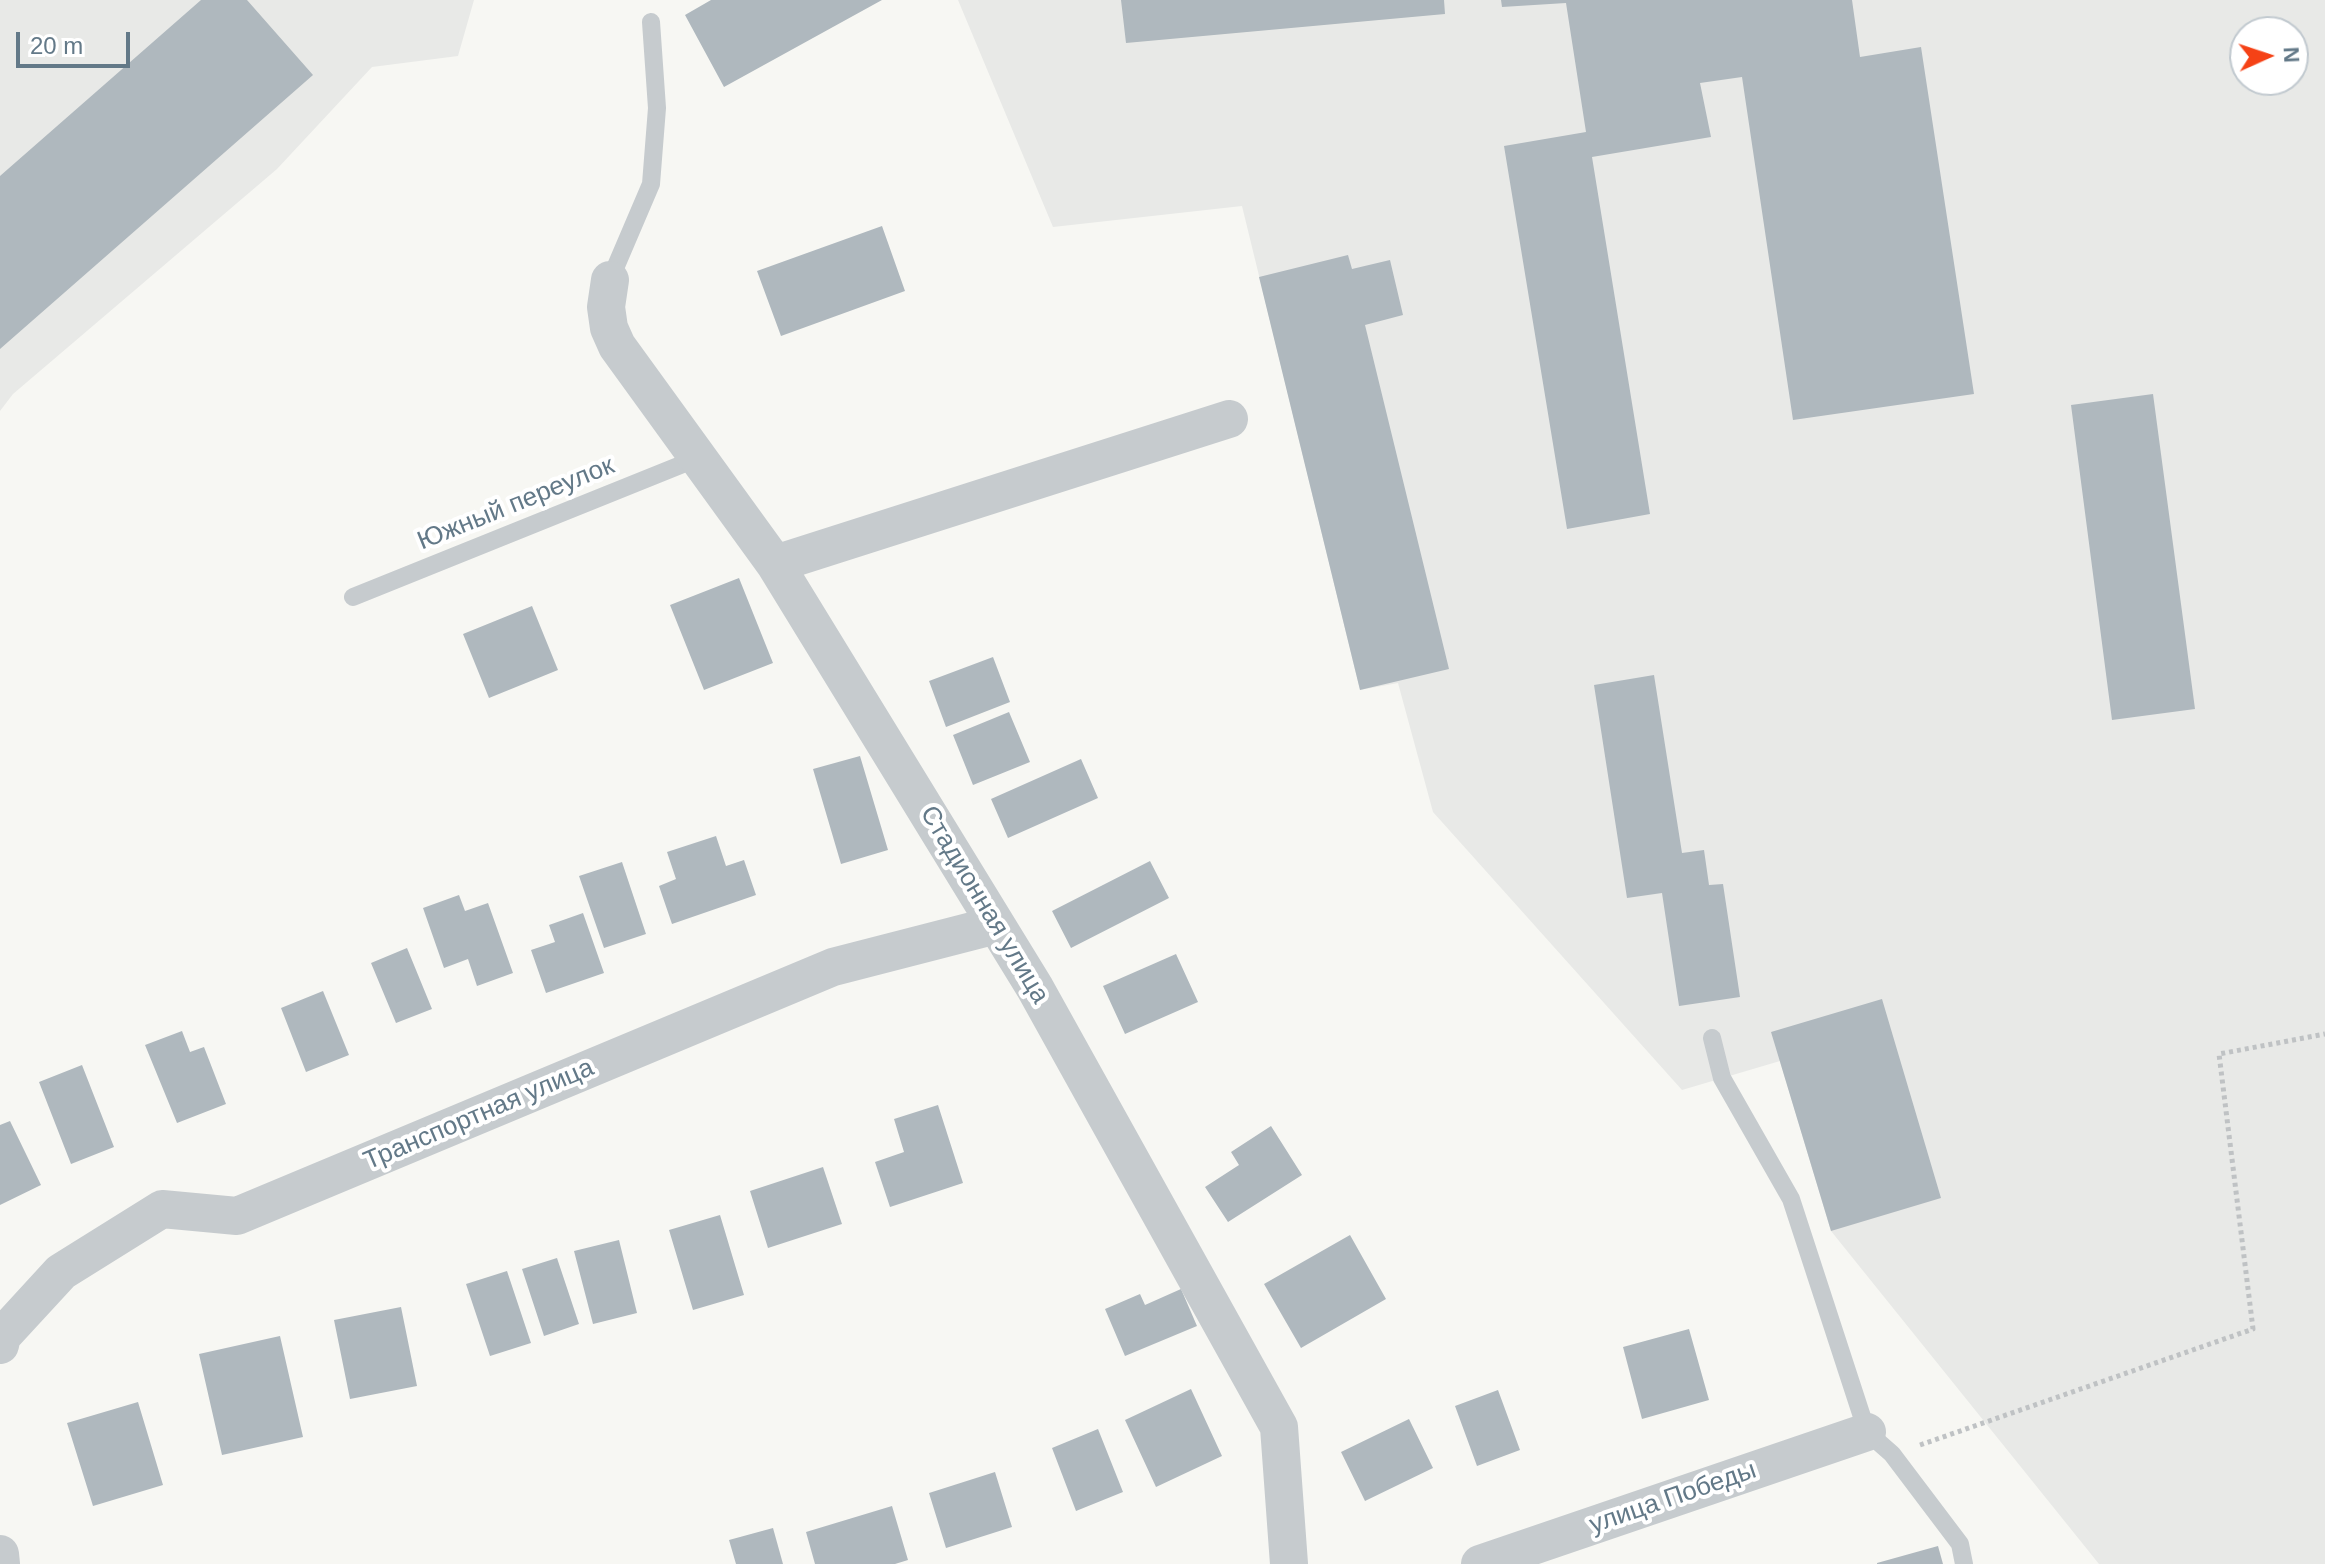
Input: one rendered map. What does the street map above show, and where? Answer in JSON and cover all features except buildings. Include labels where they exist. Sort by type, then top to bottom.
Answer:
[{"type":"street","name":"Стадионная улица","points":[[610,280],[606,307],[609,328],[617,346],[775,564],[1035,988],[1279,1427],[1289,1564]]},
{"type":"street","points":[[775,564],[1229,419]]},
{"type":"street","name":"Транспортная улица","points":[[0,1345],[2,1336],[61,1272],[162,1209],[237,1216],[833,967],[996,925]]},
{"type":"street","name":"улица Победы","points":[[1480,1564],[1880,1443]]},
{"type":"street","points":[[0,1554],[1,1564]]},
{"type":"lane","points":[[610,280],[651,184],[657,108],[651,22]]},
{"type":"lane","name":"Южный переулок","points":[[353,597],[698,458]]},
{"type":"lane","points":[[1712,1038],[1722,1078],[1791,1199],[1880,1443],[1960,1544],[1964,1564]]},
{"type":"path","points":[[1880,1443],[2007,1415],[2253,1329],[2219,1054],[2325,1034]]},
{"type":"shaded area","points":[[0,0],[474,0],[458,56],[372,67],[277,169],[13,394],[0,411]]},
{"type":"shaded area","points":[[958,0],[2325,0],[2325,1564],[2099,1564],[1831,1231],[1780,1061],[1682,1090],[1433,812],[1398,683],[1360,690],[1242,206],[1053,227]]}]
